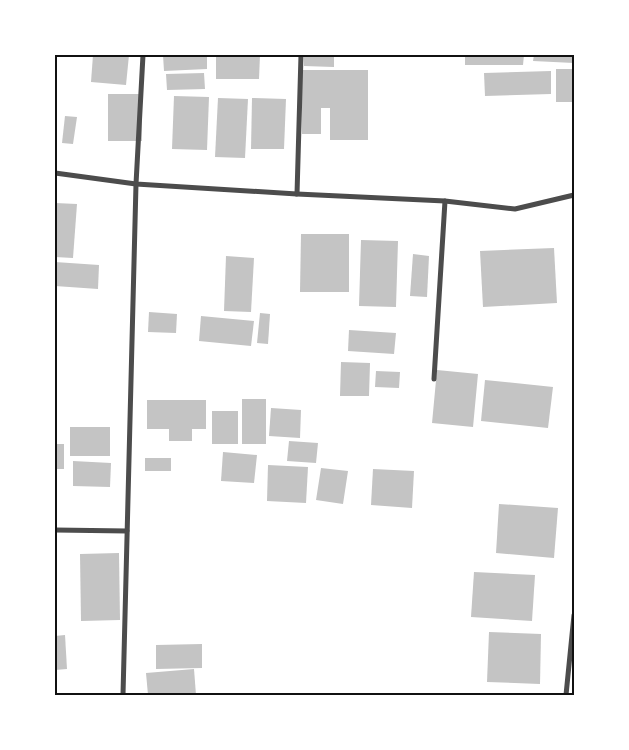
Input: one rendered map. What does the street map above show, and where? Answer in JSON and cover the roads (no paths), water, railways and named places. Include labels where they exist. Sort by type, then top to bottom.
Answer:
[{"type":"street","points":[[123,695],[136,184],[143,55]]},
{"type":"street","points":[[296,194],[301,55]]},
{"type":"street","points":[[55,173],[136,184],[445,201],[515,209],[574,195]]},
{"type":"street","points":[[434,379],[445,201]]},
{"type":"street","points":[[55,530],[127,531]]},
{"type":"street","points":[[566,695],[574,615]]}]
